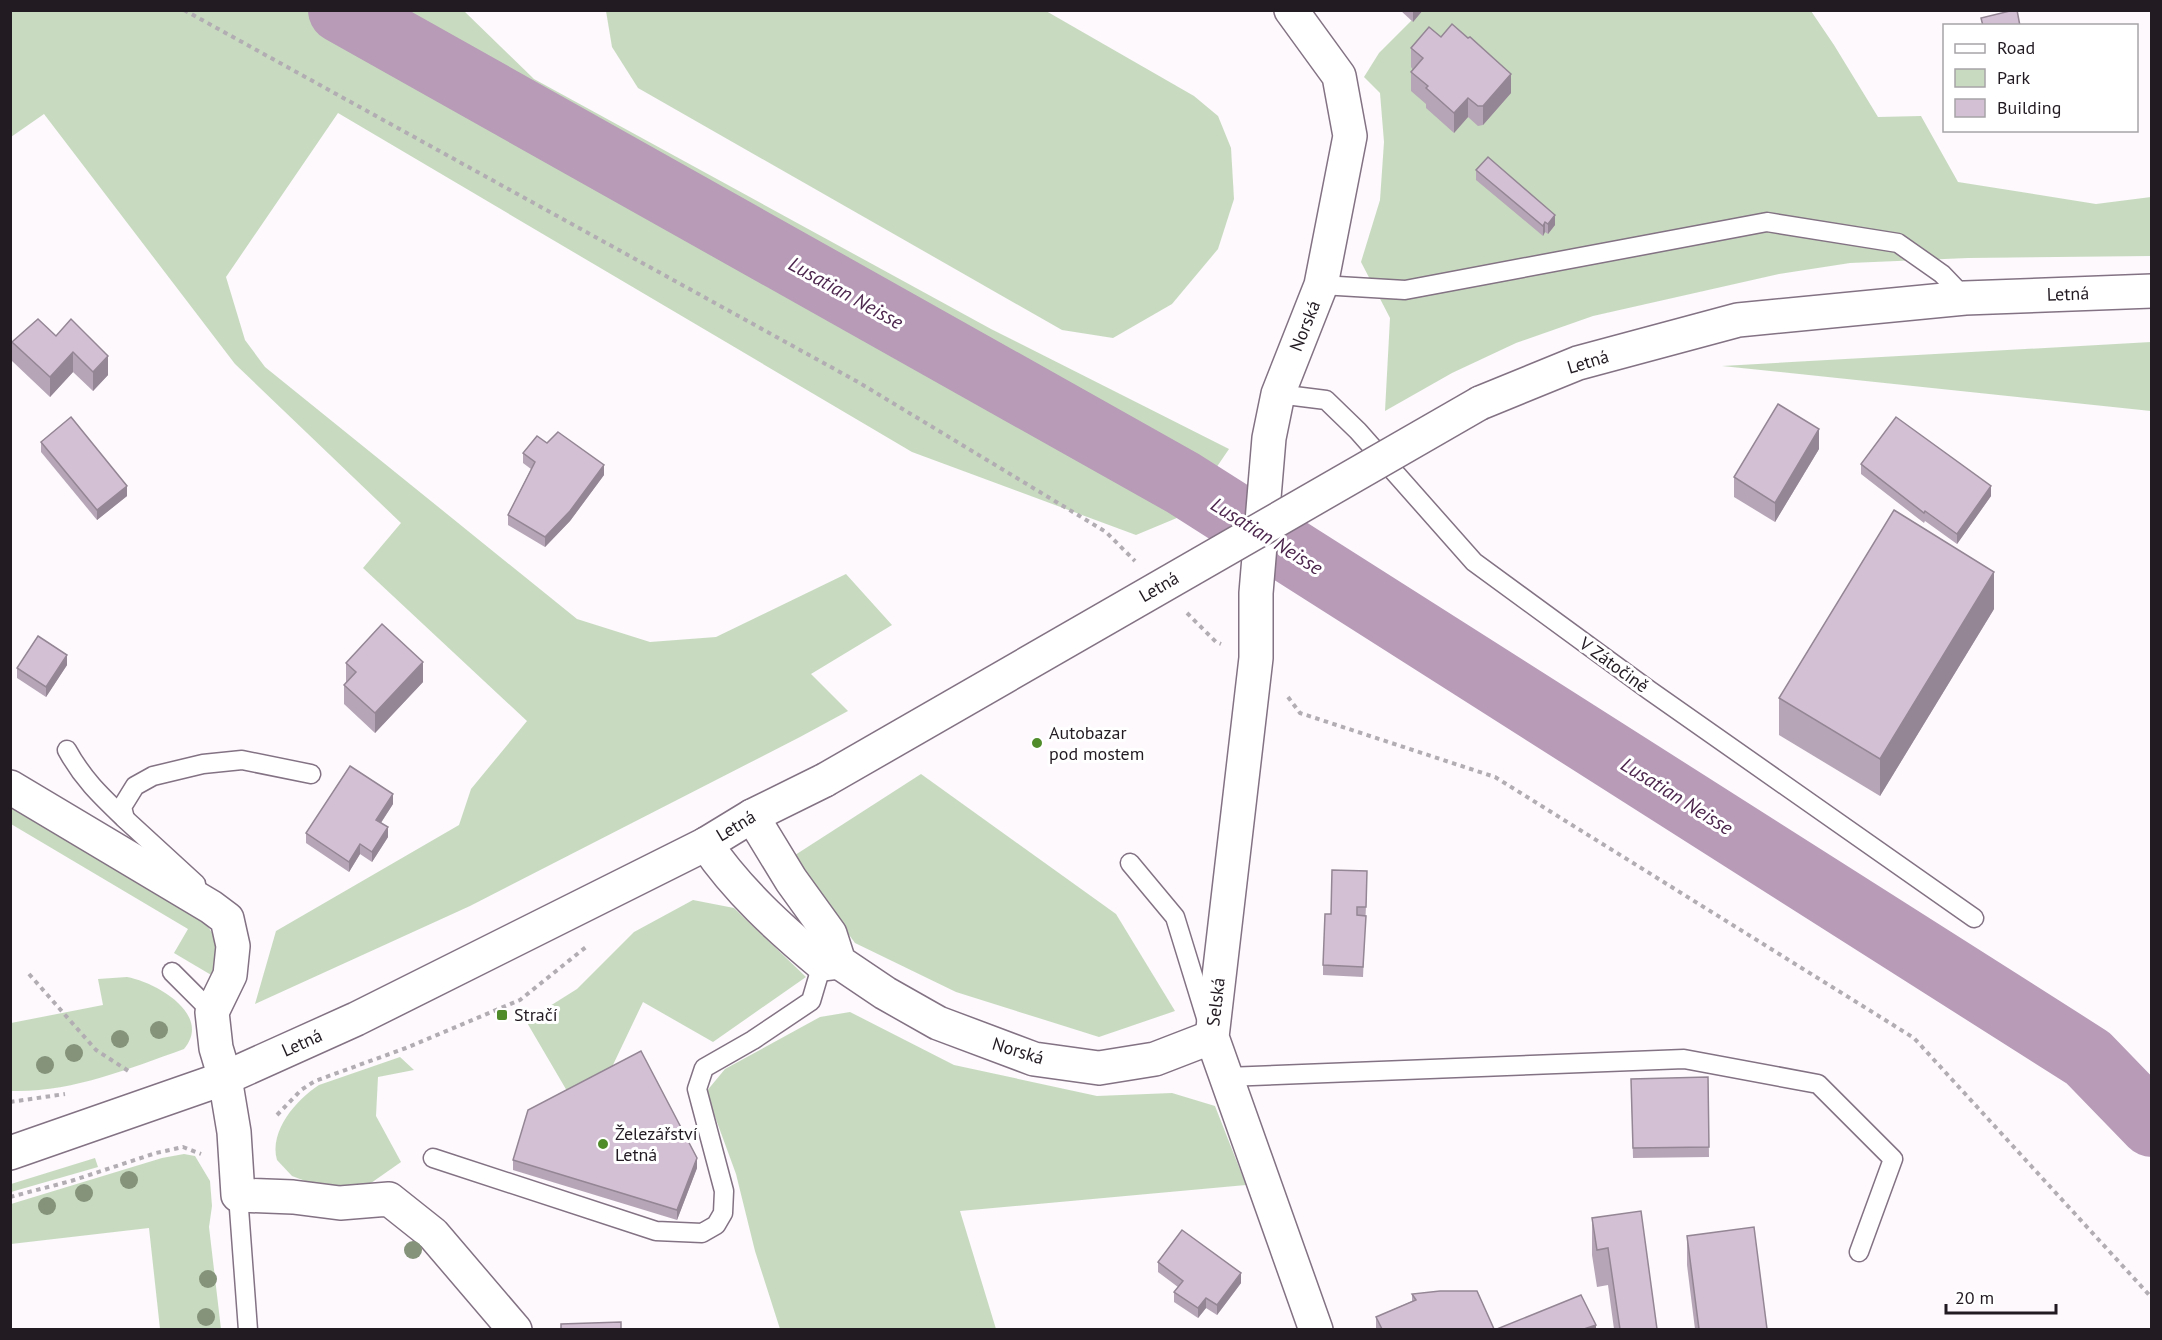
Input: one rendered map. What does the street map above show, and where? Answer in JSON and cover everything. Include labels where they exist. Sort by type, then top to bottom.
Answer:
[{"type":"street","name":"Norská","points":[[1257,658],[1256,593],[1269,438],[1278,394],[1321,285],[1350,136],[1339,76],[1291,10]]},
{"type":"street","name":"Letná","points":[[10,1153],[225,1078],[375,1010],[706,844],[752,816],[825,780],[1480,403],[1578,363],[1738,320],[1965,298],[2151,291]]},
{"type":"street","name":"Selská","points":[[1257,658],[1212,1037],[1316,1329]]},
{"type":"street","points":[[10,787],[211,907],[227,919],[233,946],[230,975],[212,1012],[216,1048],[225,1078],[234,1132],[238,1195],[293,1197],[340,1203],[389,1199],[433,1234],[515,1329]]},
{"type":"street","points":[[752,816],[790,880],[830,934],[831,963]]},
{"type":"street","name":"Norská","points":[[706,844],[720,865],[743,890],[798,944],[938,1023],[1034,1059],[1099,1068],[1155,1059],[1212,1037]]},
{"type":"lane","points":[[1321,285],[1406,290],[1767,222],[1898,243],[1942,274],[1965,298]]},
{"type":"lane","name":"V Zátočině","points":[[1278,394],[1326,400],[1358,431],[1474,562],[1648,690],[1974,918]]},
{"type":"lane","points":[[67,750],[92,788],[196,884],[211,907]]},
{"type":"lane","points":[[126,819],[122,807],[135,786],[153,776],[203,764],[242,759],[310,774]]},
{"type":"lane","points":[[1130,863],[1175,917],[1212,1037]]},
{"type":"lane","points":[[433,1158],[656,1231],[702,1233],[716,1225],[723,1213],[724,1191],[697,1089],[704,1068],[770,1029],[811,1001],[831,963]]},
{"type":"lane","points":[[172,972],[212,1012]]},
{"type":"lane","points":[[1226,1077],[1684,1059],[1818,1083],[1893,1159],[1859,1252]]},
{"type":"lane","points":[[238,1195],[248,1329]]},
{"type":"path","points":[[184,10],[858,382],[1106,532],[1140,565]]},
{"type":"path","points":[[1182,608],[1216,642],[1257,658],[1300,713],[1495,777],[1914,1038],[2151,1298]]},
{"type":"path","points":[[278,1115],[301,1090],[315,1081],[406,1048],[520,1000],[587,946]]},
{"type":"path","points":[[29,974],[96,1050],[133,1074]]},
{"type":"path","points":[[10,1197],[183,1147]]},
{"type":"green space","points":[[11,10],[464,11],[534,79],[991,329],[1229,449],[1184,515],[1136,535],[912,452],[338,113],[226,277],[245,340],[265,367],[577,619],[650,642],[716,637],[846,574],[892,625],[811,674],[848,711],[470,906],[255,1004],[276,931],[459,825],[471,789],[527,721],[363,568],[401,523],[235,364],[44,114],[11,137]]},
{"type":"green space","points":[[606,11],[1046,11],[1194,96],[1218,116],[1231,148],[1234,199],[1218,249],[1172,304],[1113,338],[1062,330],[638,88],[612,47]]},
{"type":"green space","points":[[1421,11],[1811,11],[1878,117],[1921,116],[1958,182],[2096,204],[2151,197],[2151,256],[1968,258],[1850,263],[1779,274],[1593,316],[1516,343],[1452,373],[1385,411],[1390,318],[1361,262],[1380,200],[1384,142],[1380,93],[1364,77],[1379,53]]},
{"type":"green space","points":[[2151,342],[2151,411],[1722,366]]},
{"type":"green space","points":[[921,774],[1116,914],[1175,1011],[1099,1037],[956,992],[855,943],[792,857]]},
{"type":"green space","points":[[11,800],[201,918],[214,935],[218,979],[174,953],[188,929],[11,824]]},
{"type":"green space","points":[[693,900],[734,908],[806,977],[713,1042],[643,1002],[612,1067],[567,1091],[526,1021],[577,989],[634,932]]},
{"type":"green space","points":[[127,977],[139,980],[165,993],[186,1013],[191,1024],[191,1036],[184,1049],[120,1072],[77,1084],[33,1091],[11,1091],[11,1023],[103,1005],[98,979]]},
{"type":"green space","points":[[850,1012],[954,1065],[1097,1096],[1172,1093],[1215,1106],[1246,1185],[960,1211],[996,1329],[780,1329],[755,1251],[736,1174],[706,1092],[725,1069],[820,1017]]},
{"type":"green space","points":[[400,1057],[414,1070],[378,1077],[376,1116],[401,1162],[361,1190],[308,1182],[292,1176],[277,1160],[276,1149],[281,1127],[293,1108],[319,1085]]},
{"type":"green space","points":[[184,1154],[195,1156],[210,1181],[212,1206],[209,1227],[221,1329],[160,1329],[149,1228],[11,1244],[11,1204],[162,1158]]},
{"type":"green space","points":[[95,1158],[98,1167],[11,1192],[11,1184]]},
{"type":"building","points":[[2017,10],[2020,24],[1982,24],[1981,18]]},
{"type":"building","points":[[1452,24],[1511,74],[1483,106],[1478,106],[1468,98],[1454,113],[1411,72],[1423,58],[1411,48],[1429,27],[1441,37]]},
{"type":"building","points":[[1488,157],[1555,215],[1548,224],[1545,222],[1543,226],[1476,170]]},
{"type":"building","points":[[38,319],[56,336],[71,319],[108,356],[93,372],[73,352],[50,377],[12,342]]},
{"type":"building","points":[[1778,404],[1819,429],[1775,503],[1734,477]]},
{"type":"building","points":[[71,417],[127,486],[97,510],[41,442]]},
{"type":"building","points":[[1896,417],[1991,486],[1957,534],[1925,511],[1924,513],[1861,464]]},
{"type":"building","points":[[558,432],[604,465],[570,511],[545,537],[508,515],[535,462],[523,453],[537,436],[547,443]]},
{"type":"building","points":[[1894,510],[1994,572],[1880,759],[1779,698]]},
{"type":"building","points":[[382,624],[423,662],[375,713],[344,685],[356,672],[346,663]]},
{"type":"building","points":[[38,636],[67,655],[46,687],[17,668]]},
{"type":"building","points":[[350,766],[393,794],[376,820],[388,827],[372,852],[360,844],[349,862],[306,833]]},
{"type":"building","points":[[1332,870],[1367,871],[1366,907],[1357,907],[1357,915],[1366,916],[1363,967],[1323,965],[1325,914],[1331,914]]},
{"type":"building","name":"Železářství Letná","points":[[641,1051],[697,1158],[677,1210],[513,1160],[528,1110]]},
{"type":"building","points":[[1708,1077],[1709,1147],[1633,1148],[1631,1079]]},
{"type":"building","points":[[1641,1211],[1657,1329],[1620,1329],[1608,1248],[1597,1250],[1592,1218]]},
{"type":"building","points":[[1754,1227],[1767,1329],[1699,1329],[1687,1236]]},
{"type":"building","points":[[1182,1230],[1241,1273],[1217,1305],[1206,1298],[1198,1308],[1174,1292],[1183,1281],[1158,1262]]},
{"type":"building","points":[[1477,1291],[1494,1329],[1382,1329],[1376,1317],[1416,1300],[1412,1294]]},
{"type":"building","points":[[1581,1295],[1596,1325],[1584,1329],[1497,1329]]},
{"type":"building","points":[[621,1322],[621,1329],[561,1329],[561,1324]]},
{"type":"waterway","name":"Lusatian Neisse","points":[[341,10],[1183,483],[2088,1058],[2152,1124]]},
{"type":"place","name":"Autobazar pod mostem","points":[[1037,743]]},
{"type":"place","name":"Stračí","points":[[502,1015]]},
{"type":"place","name":"Železářství Letná","points":[[603,1144]]}]
